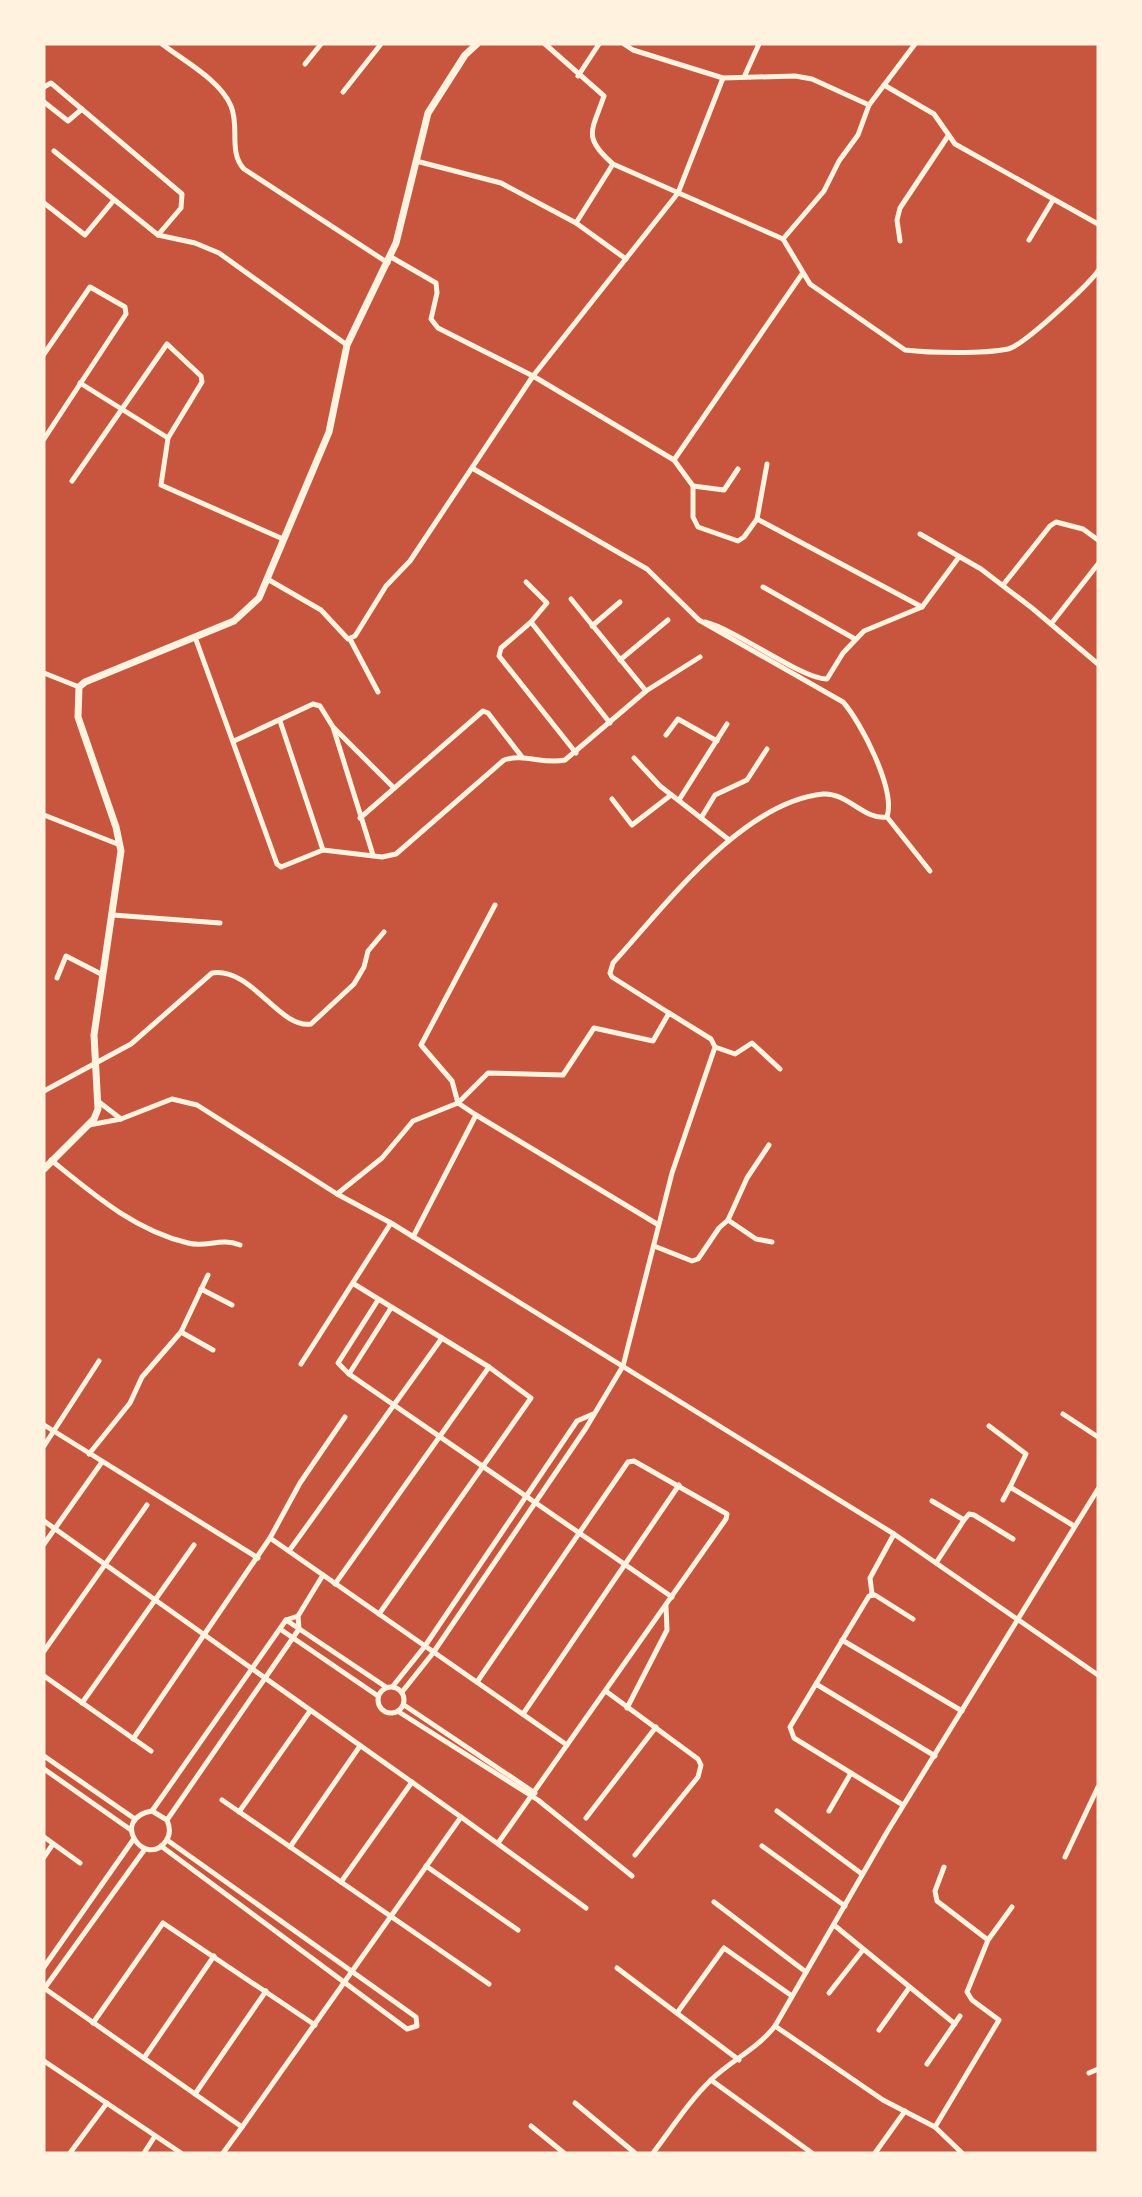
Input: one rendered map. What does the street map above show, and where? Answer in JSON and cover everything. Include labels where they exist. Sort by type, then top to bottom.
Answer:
[{"type":"street","points":[[162,44],[226,97],[235,123],[236,157],[244,169],[389,260],[436,283],[433,324],[533,376],[674,460],[693,486],[695,522],[705,531],[738,541],[744,537],[757,519],[767,464]]},
{"type":"street","points":[[305,64],[321,44]]},
{"type":"street","points":[[343,92],[381,44]]},
{"type":"street","points":[[44,1168],[97,1113],[99,1092],[94,1035],[121,863],[120,845],[78,717],[79,687],[85,682],[234,621],[248,612],[269,580],[283,539],[329,432],[347,345],[389,260],[404,219],[428,113],[466,55],[477,44]]},
{"type":"street","points":[[545,44],[578,76],[604,96],[590,137],[594,148],[613,164],[783,239],[810,284],[895,345],[920,352],[1009,349],[1026,338],[1097,275]]},
{"type":"street","points":[[578,76],[599,44]]},
{"type":"street","points":[[624,44],[723,78],[745,75],[812,79],[869,105]]},
{"type":"street","points":[[745,75],[759,44]]},
{"type":"street","points":[[783,239],[824,191],[839,161],[858,135],[869,105],[915,44]]},
{"type":"street","points":[[351,639],[364,625],[386,586],[410,561],[533,376],[678,193],[723,78]]},
{"type":"street","points":[[44,87],[51,83],[182,194],[184,201],[181,208],[158,235]]},
{"type":"street","points":[[884,85],[934,114],[955,144],[1098,224]]},
{"type":"street","points":[[44,102],[68,121],[82,108]]},
{"type":"street","points":[[900,242],[897,220],[900,208],[948,136]]},
{"type":"street","points":[[54,151],[158,235],[195,243],[219,253],[347,345]]},
{"type":"street","points":[[416,160],[501,183],[576,223],[625,259]]},
{"type":"street","points":[[576,223],[613,164]]},
{"type":"street","points":[[44,203],[85,235],[114,200]]},
{"type":"street","points":[[1029,240],[1053,200]]},
{"type":"street","points":[[674,460],[802,274]]},
{"type":"street","points":[[44,354],[90,287],[125,307],[126,314],[44,439]]},
{"type":"street","points":[[72,481],[163,345],[169,345],[201,376],[202,382],[168,438],[160,477],[163,488],[283,539]]},
{"type":"street","points":[[80,383],[168,438]]},
{"type":"street","points":[[472,468],[647,569],[699,620],[746,650],[819,688],[848,708],[884,780],[889,809],[887,817]]},
{"type":"street","points":[[693,486],[724,490],[738,470]]},
{"type":"street","points":[[757,519],[922,607]]},
{"type":"street","points":[[1003,585],[1056,522],[1083,529],[1098,540]]},
{"type":"street","points":[[920,534],[981,569],[1098,662]]},
{"type":"street","points":[[699,620],[731,632],[821,679],[830,676],[843,653],[864,631],[922,607],[959,557]]},
{"type":"street","points":[[1051,624],[1098,564]]},
{"type":"street","points":[[269,580],[321,610],[351,639],[378,692]]},
{"type":"street","points":[[526,582],[547,603],[531,622],[501,648],[499,656],[576,753]]},
{"type":"street","points":[[763,587],[855,639]]},
{"type":"street","points":[[571,599],[646,691]]},
{"type":"street","points":[[592,626],[620,602]]},
{"type":"street","points":[[621,660],[668,620]]},
{"type":"street","points":[[531,622],[610,723]]},
{"type":"street","points":[[195,637],[276,864],[281,867],[323,850],[373,855],[396,853],[500,763],[512,758],[556,762],[576,753],[646,691],[701,657]]},
{"type":"street","points":[[44,673],[79,687]]},
{"type":"street","points":[[234,741],[317,704],[333,727],[394,788]]},
{"type":"street","points":[[360,818],[482,711],[488,713],[522,758]]},
{"type":"street","points":[[666,735],[676,719],[680,719],[717,741]]},
{"type":"street","points":[[280,721],[323,850]]},
{"type":"street","points":[[679,800],[727,724]]},
{"type":"street","points":[[333,727],[373,855]]},
{"type":"street","points":[[701,818],[715,795],[747,780],[767,749]]},
{"type":"street","points":[[634,758],[671,795],[728,839]]},
{"type":"street","points":[[780,1069],[752,1043],[735,1054],[715,1047],[711,1039],[612,977],[610,968],[728,839],[795,801],[822,794],[838,796],[874,816],[887,817],[930,871]]},
{"type":"street","points":[[612,799],[632,825],[671,795]]},
{"type":"street","points":[[44,815],[120,845]]},
{"type":"street","points":[[495,905],[421,1045],[447,1074],[458,1103],[657,1224]]},
{"type":"street","points":[[113,915],[220,923]]},
{"type":"street","points":[[44,1091],[96,1064],[148,1032],[212,972],[226,974],[245,982],[294,1020],[304,1025],[311,1024],[354,984],[364,967],[368,951],[384,932]]},
{"type":"street","points":[[57,978],[66,956],[103,975]]},
{"type":"street","points":[[337,1194],[382,1158],[413,1121],[458,1103],[488,1073],[563,1075],[594,1028],[653,1041],[669,1013]]},
{"type":"street","points":[[632,1876],[532,1794],[404,1705],[402,1692],[433,1653],[623,1366],[654,1246],[657,1224],[715,1047]]},
{"type":"street","points":[[88,1125],[121,1119],[172,1099],[186,1100],[337,1194],[391,1223],[894,1534],[1098,1675]]},
{"type":"street","points":[[99,1102],[121,1119]]},
{"type":"street","points":[[413,1237],[476,1115]]},
{"type":"street","points":[[654,1246],[692,1261],[728,1220],[747,1178],[769,1145]]},
{"type":"street","points":[[51,1160],[126,1219],[166,1237],[192,1244],[228,1239],[240,1245]]},
{"type":"street","points":[[728,1220],[756,1239],[772,1242]]},
{"type":"street","points":[[301,1364],[391,1223]]},
{"type":"street","points":[[89,1454],[130,1403],[142,1377],[181,1332],[208,1275]]},
{"type":"street","points":[[354,1284],[489,1367],[531,1398],[379,1614]]},
{"type":"street","points":[[201,1289],[232,1305]]},
{"type":"street","points":[[378,1300],[338,1363],[349,1374],[672,1597]]},
{"type":"street","points":[[349,1374],[391,1308]]},
{"type":"street","points":[[181,1332],[213,1350]]},
{"type":"street","points":[[289,1552],[442,1338]]},
{"type":"street","points":[[44,1446],[99,1361]]},
{"type":"street","points":[[335,1584],[489,1367]]},
{"type":"street","points":[[393,1686],[425,1646],[577,1421],[593,1414]]},
{"type":"street","points":[[1063,1414],[1098,1437]]},
{"type":"street","points":[[133,1739],[258,1558],[300,1483],[345,1417]]},
{"type":"street","points":[[44,1425],[258,1558]]},
{"type":"street","points":[[989,1426],[1026,1454],[1003,1500]]},
{"type":"street","points":[[477,1682],[582,1534],[628,1462],[634,1461],[679,1485],[727,1516],[607,1692],[498,1843]]},
{"type":"street","points":[[44,1544],[102,1462]]},
{"type":"street","points":[[523,1714],[679,1485]]},
{"type":"street","points":[[1010,1487],[1074,1526]]},
{"type":"street","points":[[653,2153],[711,2080],[739,2060],[775,2026],[903,1805],[1098,1489]]},
{"type":"street","points":[[932,1500],[964,1520]]},
{"type":"street","points":[[44,1651],[147,1505]]},
{"type":"street","points":[[936,1563],[968,1514],[1013,1539]]},
{"type":"street","points":[[44,1521],[461,1816],[586,1908]]},
{"type":"street","points":[[894,1534],[870,1578],[872,1594],[793,1719],[792,1734],[903,1805]]},
{"type":"street","points":[[270,1538],[567,1745]]},
{"type":"street","points":[[82,1703],[194,1545]]},
{"type":"street","points":[[242,2127],[44,1989],[145,1849],[161,1846],[167,1840],[170,1834],[167,1820],[294,1637],[299,1629],[298,1616],[323,1576]]},
{"type":"street","points":[[872,1594],[913,1619]]},
{"type":"street","points":[[627,1708],[667,1630],[666,1606]]},
{"type":"street","points":[[152,1811],[286,1620],[298,1616]]},
{"type":"street","points":[[286,1620],[386,1687]]},
{"type":"street","points":[[280,1629],[377,1696],[378,1707],[387,1714],[398,1712],[404,1705]]},
{"type":"street","points":[[842,1640],[962,1711]]},
{"type":"street","points":[[44,1675],[151,1751]]},
{"type":"street","points":[[817,1684],[935,1756]]},
{"type":"street","points":[[377,1696],[386,1687],[393,1686],[402,1692]]},
{"type":"street","points":[[607,1692],[698,1759],[701,1771],[635,1855]]},
{"type":"street","points":[[239,1812],[310,1711]]},
{"type":"street","points":[[398,1712],[532,1794]]},
{"type":"street","points":[[586,1818],[656,1727]]},
{"type":"street","points":[[290,1847],[360,1746]]},
{"type":"street","points":[[44,1756],[135,1819]]},
{"type":"street","points":[[44,1769],[131,1830]]},
{"type":"street","points":[[829,1811],[851,1773]]},
{"type":"street","points":[[341,1882],[412,1782]]},
{"type":"street","points":[[1065,1857],[1098,1787]]},
{"type":"street","points":[[222,1800],[489,1984]]},
{"type":"street","points":[[145,1849],[133,1840],[131,1830],[135,1819],[142,1812],[152,1811],[167,1820]]},
{"type":"street","points":[[777,1811],[862,1874]]},
{"type":"street","points":[[223,2153],[461,1816]]},
{"type":"street","points":[[44,1837],[80,1863]]},
{"type":"street","points":[[44,1967],[133,1840]]},
{"type":"street","points":[[161,1846],[407,2029],[417,2026],[416,2017],[167,1840]]},
{"type":"street","points":[[44,1857],[53,1844]]},
{"type":"street","points":[[762,1846],[845,1906]]},
{"type":"street","points":[[426,1866],[518,1930]]},
{"type":"street","points":[[944,1867],[935,1891],[937,1901],[988,1940]]},
{"type":"street","points":[[714,1902],[806,1972]]},
{"type":"street","points":[[935,2127],[999,2020],[972,2000],[967,1992],[988,1940],[1012,1907]]},
{"type":"street","points":[[93,2023],[163,1923],[315,2025]]},
{"type":"street","points":[[834,1925],[862,1951],[955,2024]]},
{"type":"street","points":[[677,2013],[724,1948],[792,1996]]},
{"type":"street","points":[[829,1993],[862,1951]]},
{"type":"street","points":[[144,2058],[214,1956]]},
{"type":"street","points":[[617,1968],[739,2060]]},
{"type":"street","points":[[879,2030],[908,1988]]},
{"type":"street","points":[[195,2094],[265,1991]]},
{"type":"street","points":[[927,2064],[960,2017]]},
{"type":"street","points":[[775,2026],[883,2100],[935,2127],[962,2153]]},
{"type":"street","points":[[44,2061],[181,2153]]},
{"type":"street","points":[[1089,2073],[1098,2069]]},
{"type":"street","points":[[711,2080],[811,2153]]},
{"type":"street","points":[[70,2153],[107,2103]]},
{"type":"street","points":[[575,2103],[635,2153]]},
{"type":"street","points":[[875,2153],[905,2111]]},
{"type":"street","points":[[531,2126],[564,2153]]},
{"type":"street","points":[[144,2153],[155,2136]]}]
